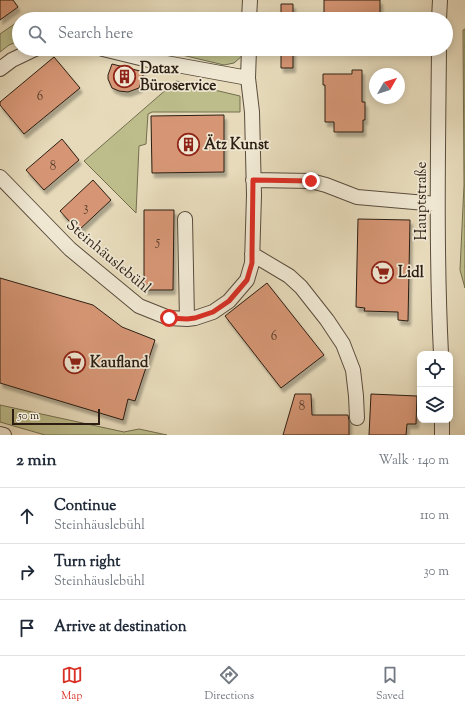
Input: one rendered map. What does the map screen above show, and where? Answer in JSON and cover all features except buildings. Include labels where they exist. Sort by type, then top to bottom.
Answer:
[{"type":"street","points":[[249,12],[250,0]]},
{"type":"street","points":[[439,12],[440,0]]},
{"type":"street","points":[[0,69],[20,56]]},
{"type":"street","points":[[132,56],[248,78]]},
{"type":"street","name":"Steinhäuslebühl","points":[[0,177],[70,249],[139,306],[169,318],[195,318],[213,312],[229,301],[247,280],[252,263],[252,112],[248,78],[249,56]]},
{"type":"street","name":"Hauptstraße","points":[[439,56],[437,204],[440,351]]},
{"type":"street","points":[[253,180],[311,181],[357,197],[437,204]]},
{"type":"street","points":[[185,219],[187,319]]},
{"type":"street","points":[[252,254],[289,276],[301,287],[327,320],[343,344],[353,370],[356,396],[356,418]]},
{"type":"street","points":[[442,423],[442,435]]},
{"type":"street","points":[[0,434],[4,435]]},
{"type":"green space","points":[[12,26],[12,44],[0,52],[0,34]]},
{"type":"green space","points":[[465,29],[465,288],[460,270],[464,185],[463,30]]},
{"type":"green space","points":[[186,56],[242,56],[234,63],[224,65]]},
{"type":"green space","points":[[176,81],[240,96],[240,112],[152,112],[148,114],[146,144],[139,146],[136,213],[84,161]]},
{"type":"green space","points":[[0,405],[124,432],[139,429],[167,435],[45,435],[0,422]]},
{"type":"place","name":"Datax Büroservice","points":[[125,77]]},
{"type":"place","name":"Ätz Kunst","points":[[188,144]]},
{"type":"place","name":"Lidl","points":[[383,272]]},
{"type":"place","name":"Kaufland","points":[[74,362]]},
{"type":"route","points":[[169,318],[195,318],[213,312],[229,301],[247,280],[252,263],[253,180],[311,181]]}]
